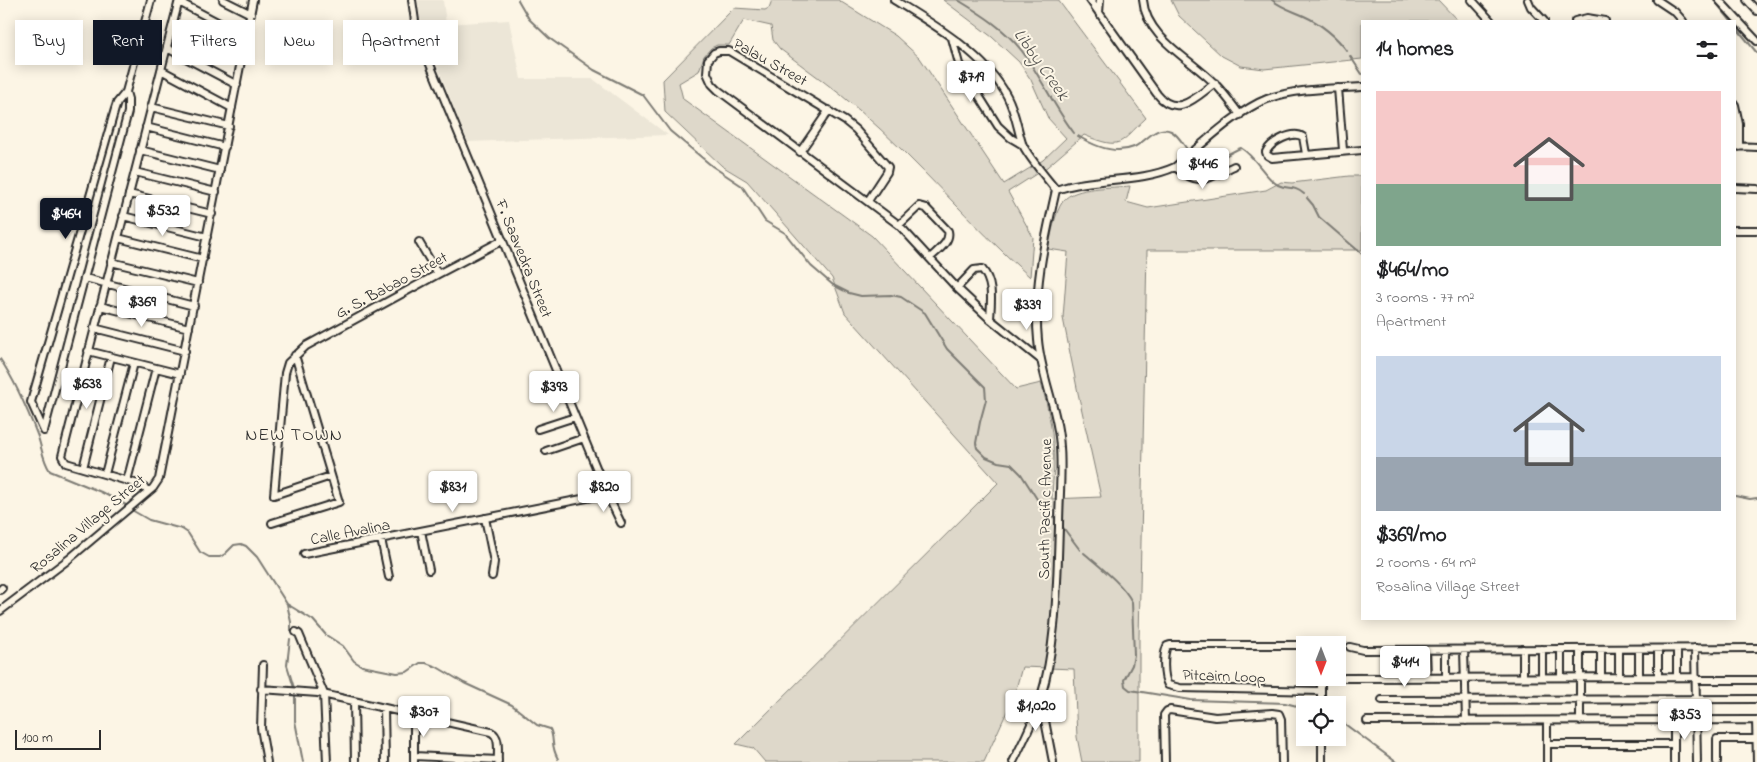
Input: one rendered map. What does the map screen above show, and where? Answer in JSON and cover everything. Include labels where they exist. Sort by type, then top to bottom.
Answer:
[{"type":"street","points":[[126,92],[128,112],[44,431],[31,402],[114,109],[126,92],[150,0]]},
{"type":"street","points":[[223,0],[251,14]]},
{"type":"street","name":"Rosalina Village Street","points":[[250,20],[253,0]]},
{"type":"street","name":"F. Saavedra Street","points":[[412,0],[420,40],[607,494],[621,523]]},
{"type":"street","points":[[894,0],[952,38],[992,73],[1006,94],[1016,116],[1023,145],[1056,190],[1082,182],[1149,176],[1161,173],[1175,167],[1250,107],[1278,96],[1338,88],[1361,87]]},
{"type":"street","points":[[1090,0],[1166,104],[1184,105],[1215,83]]},
{"type":"street","points":[[1099,13],[1100,0]]},
{"type":"street","points":[[1143,0],[1155,30],[1215,83],[1240,115]]},
{"type":"street","points":[[1472,0],[1490,20]]},
{"type":"street","points":[[1528,0],[1531,7],[1543,20]]},
{"type":"street","points":[[1657,0],[1675,12],[1682,20]]},
{"type":"street","points":[[1719,0],[1757,41]]},
{"type":"street","points":[[174,20],[179,1],[214,20]]},
{"type":"street","points":[[1750,1],[1757,11]]},
{"type":"street","points":[[1579,20],[1588,18],[1599,20]]},
{"type":"street","points":[[149,491],[142,486],[66,463],[62,456],[172,28]]},
{"type":"street","points":[[952,38],[959,64],[998,126],[1011,138],[1023,145]]},
{"type":"street","points":[[167,48],[237,85]]},
{"type":"street","name":"Palau Street","points":[[868,201],[887,172],[888,167],[851,126],[829,110],[729,51],[718,50],[710,56],[706,67],[712,84],[898,225],[957,288],[1041,360]]},
{"type":"street","name":"Rosalina Village Street","points":[[0,611],[69,558],[157,484],[161,474],[241,65]]},
{"type":"street","points":[[161,70],[232,108]]},
{"type":"street","points":[[1338,88],[1343,150]]},
{"type":"street","points":[[151,107],[229,126]]},
{"type":"street","points":[[1736,109],[1739,124],[1737,146],[1757,146]]},
{"type":"street","points":[[800,152],[829,110]]},
{"type":"street","points":[[146,127],[225,146]]},
{"type":"street","points":[[1306,154],[1303,137],[1297,134],[1271,145],[1266,152],[1272,158],[1343,150],[1361,150]]},
{"type":"street","points":[[140,150],[220,170]]},
{"type":"street","points":[[1175,167],[1190,178],[1200,180],[1234,166]]},
{"type":"street","points":[[135,172],[216,192]]},
{"type":"street","points":[[1736,188],[1757,188]]},
{"type":"street","name":"South Pacific Avenue","points":[[1013,762],[1041,699],[1054,630],[1059,523],[1060,446],[1056,418],[1041,360],[1037,314],[1041,261],[1056,190]]},
{"type":"street","points":[[129,194],[212,214]]},
{"type":"street","points":[[898,225],[919,206],[926,208],[948,232],[949,236],[948,240],[930,258]]},
{"type":"street","points":[[123,216],[207,237]]},
{"type":"street","points":[[1736,230],[1757,230]]},
{"type":"street","points":[[118,238],[203,259]]},
{"type":"street","name":"G. S. Babao Street","points":[[295,355],[306,346],[503,240]]},
{"type":"street","points":[[419,242],[438,274]]},
{"type":"street","points":[[112,262],[198,283]]},
{"type":"street","points":[[957,288],[974,270],[982,269],[987,275],[990,284],[990,318]]},
{"type":"street","points":[[85,278],[194,306]]},
{"type":"street","points":[[100,306],[189,328]]},
{"type":"street","points":[[94,328],[185,350]]},
{"type":"street","points":[[88,351],[180,374]]},
{"type":"street","points":[[295,355],[286,366],[274,495],[331,476]]},
{"type":"street","points":[[272,523],[339,502],[295,355]]},
{"type":"street","points":[[83,468],[112,357]]},
{"type":"street","points":[[105,474],[134,362]]},
{"type":"street","points":[[127,481],[156,368]]},
{"type":"street","points":[[538,429],[575,417]]},
{"type":"street","points":[[546,451],[584,438]]},
{"type":"street","name":"Calle Avalina","points":[[304,554],[607,494]]},
{"type":"street","points":[[485,518],[494,562],[492,576]]},
{"type":"street","points":[[421,531],[428,570]]},
{"type":"street","points":[[381,538],[389,577]]},
{"type":"street","points":[[296,632],[300,634],[324,694],[326,762]]},
{"type":"street","name":"Pitcairn Loop","points":[[1296,645],[1170,644],[1166,651],[1165,677],[1168,685],[1180,688],[1322,691]]},
{"type":"street","points":[[1350,647],[1357,650],[1757,648]]},
{"type":"street","points":[[1677,648],[1677,677]]},
{"type":"street","points":[[1695,648],[1697,762]]},
{"type":"street","points":[[1523,649],[1523,677]]},
{"type":"street","points":[[1542,649],[1542,677]]},
{"type":"street","points":[[1561,649],[1561,677]]},
{"type":"street","points":[[1580,649],[1580,721]]},
{"type":"street","points":[[1601,649],[1601,677]]},
{"type":"street","points":[[1619,649],[1619,677]]},
{"type":"street","points":[[1639,649],[1639,677]]},
{"type":"street","points":[[1658,649],[1658,677]]},
{"type":"street","points":[[1406,650],[1406,678]]},
{"type":"street","points":[[1426,650],[1427,678]]},
{"type":"street","points":[[1446,650],[1446,678]]},
{"type":"street","points":[[1464,650],[1466,721]]},
{"type":"street","points":[[263,665],[261,728],[267,762]]},
{"type":"street","points":[[1346,678],[1677,677],[1757,680]]},
{"type":"street","points":[[1322,686],[1322,696]]},
{"type":"street","points":[[262,689],[324,694],[414,715],[495,735],[497,739],[498,761],[414,759],[414,715]]},
{"type":"street","points":[[1041,699],[1053,762]]},
{"type":"street","points":[[1382,700],[1757,699]]},
{"type":"street","points":[[354,701],[355,762]]},
{"type":"street","points":[[384,708],[385,762]]},
{"type":"street","points":[[1165,762],[1164,715],[1170,710],[1215,717],[1279,714],[1281,719],[1282,762]]},
{"type":"street","points":[[1367,721],[1757,720],[1757,762]]},
{"type":"street","points":[[1546,721],[1546,762]]},
{"type":"street","points":[[1674,721],[1674,762]]},
{"type":"street","points":[[1717,762],[1717,739],[1756,739]]},
{"type":"street","points":[[1546,744],[1674,744]]},
{"type":"street","points":[[1322,746],[1322,762]]},
{"type":"shaded area","points":[[418,0],[443,0],[446,20],[420,20]]},
{"type":"shaded area","points":[[772,0],[838,0],[896,36],[920,58],[1004,184],[1043,160],[1066,138],[1048,118],[1031,80],[1019,62],[992,37],[943,0],[1058,0],[1146,118],[1120,142],[1106,143],[1084,135],[1047,167],[1008,192],[1033,237],[1030,277],[986,236],[881,130],[840,94],[780,49],[773,40],[771,26],[744,20],[729,45],[717,45],[711,48],[704,56],[699,71],[679,83],[683,99],[872,236],[1016,389],[1041,383],[1049,413],[1053,443],[1052,499],[1101,497],[1063,318],[1068,252],[1048,249],[1055,218],[1063,201],[1069,196],[1085,190],[1130,186],[1126,202],[1148,208],[1266,190],[1281,182],[1292,183],[1361,176],[1361,250],[1147,250],[1139,639],[1139,762],[1082,762],[1077,737],[1074,669],[1022,667],[1014,696],[984,762],[765,762],[753,748],[736,744],[998,483],[845,313],[832,278],[747,181],[722,166],[665,112],[663,80],[734,8],[765,10],[769,8]]},
{"type":"shaded area","points":[[1171,0],[1438,0],[1457,20],[1361,20],[1361,59],[1264,69],[1241,66],[1222,56],[1179,16]]},
{"type":"shaded area","points":[[509,20],[521,79],[593,79],[668,135],[468,142],[437,65],[458,65],[458,23]]},
{"type":"waterway","points":[[518,0],[529,19],[549,38],[594,70],[643,95],[670,131],[712,166],[742,186],[765,221],[785,233],[811,266],[833,285],[849,293],[861,296],[891,295],[901,297],[925,313],[947,349],[985,387],[986,400],[976,443],[977,448],[986,457],[998,462],[1011,464],[1021,474],[1044,510]]},
{"type":"waterway","name":"Libby Creek","points":[[958,0],[992,22],[1022,51],[1074,133]]},
{"type":"waterway","points":[[1272,0],[1322,26],[1347,51]]},
{"type":"waterway","points":[[1714,0],[1730,20]]},
{"type":"waterway","points":[[1736,27],[1757,53]]},
{"type":"waterway","points":[[1350,56],[1361,72]]},
{"type":"waterway","name":"Libby Creek","points":[[1078,136],[1098,146],[1119,150],[1134,147],[1151,134],[1166,129],[1176,135],[1189,152]]},
{"type":"waterway","name":"Libby Creek","points":[[1192,156],[1198,162],[1210,164],[1241,148],[1278,185],[1304,194]]},
{"type":"waterway","name":"Libby Creek","points":[[1307,198],[1319,217],[1361,253]]},
{"type":"waterway","points":[[0,359],[26,407],[50,471],[101,492],[126,505]]},
{"type":"waterway","name":"Libby Creek","points":[[1736,496],[1750,499],[1757,498]]},
{"type":"waterway","points":[[130,509],[149,520],[182,529],[188,533],[200,552],[209,557],[220,557],[234,545],[241,544],[246,546],[257,557],[287,604],[291,631]]},
{"type":"waterway","points":[[1051,515],[1057,520]]},
{"type":"waterway","points":[[1062,526],[1080,550]]},
{"type":"waterway","points":[[1084,553],[1117,582],[1132,602],[1134,655],[1132,665],[1124,680],[1125,686],[1130,690],[1191,700],[1285,703],[1296,706]]},
{"type":"waterway","points":[[287,604],[313,620],[326,635],[343,646],[354,661],[362,666],[397,673],[407,672],[420,663],[426,663],[512,705],[537,725],[550,729],[554,750],[558,759]]},
{"type":"waterway","points":[[290,639],[287,665],[294,688]]},
{"type":"waterway","points":[[295,695],[295,721],[303,762]]},
{"type":"waterway","points":[[1346,725],[1396,762]]},
{"type":"district","name":"NEW TOWN","points":[[294,434]]}]
